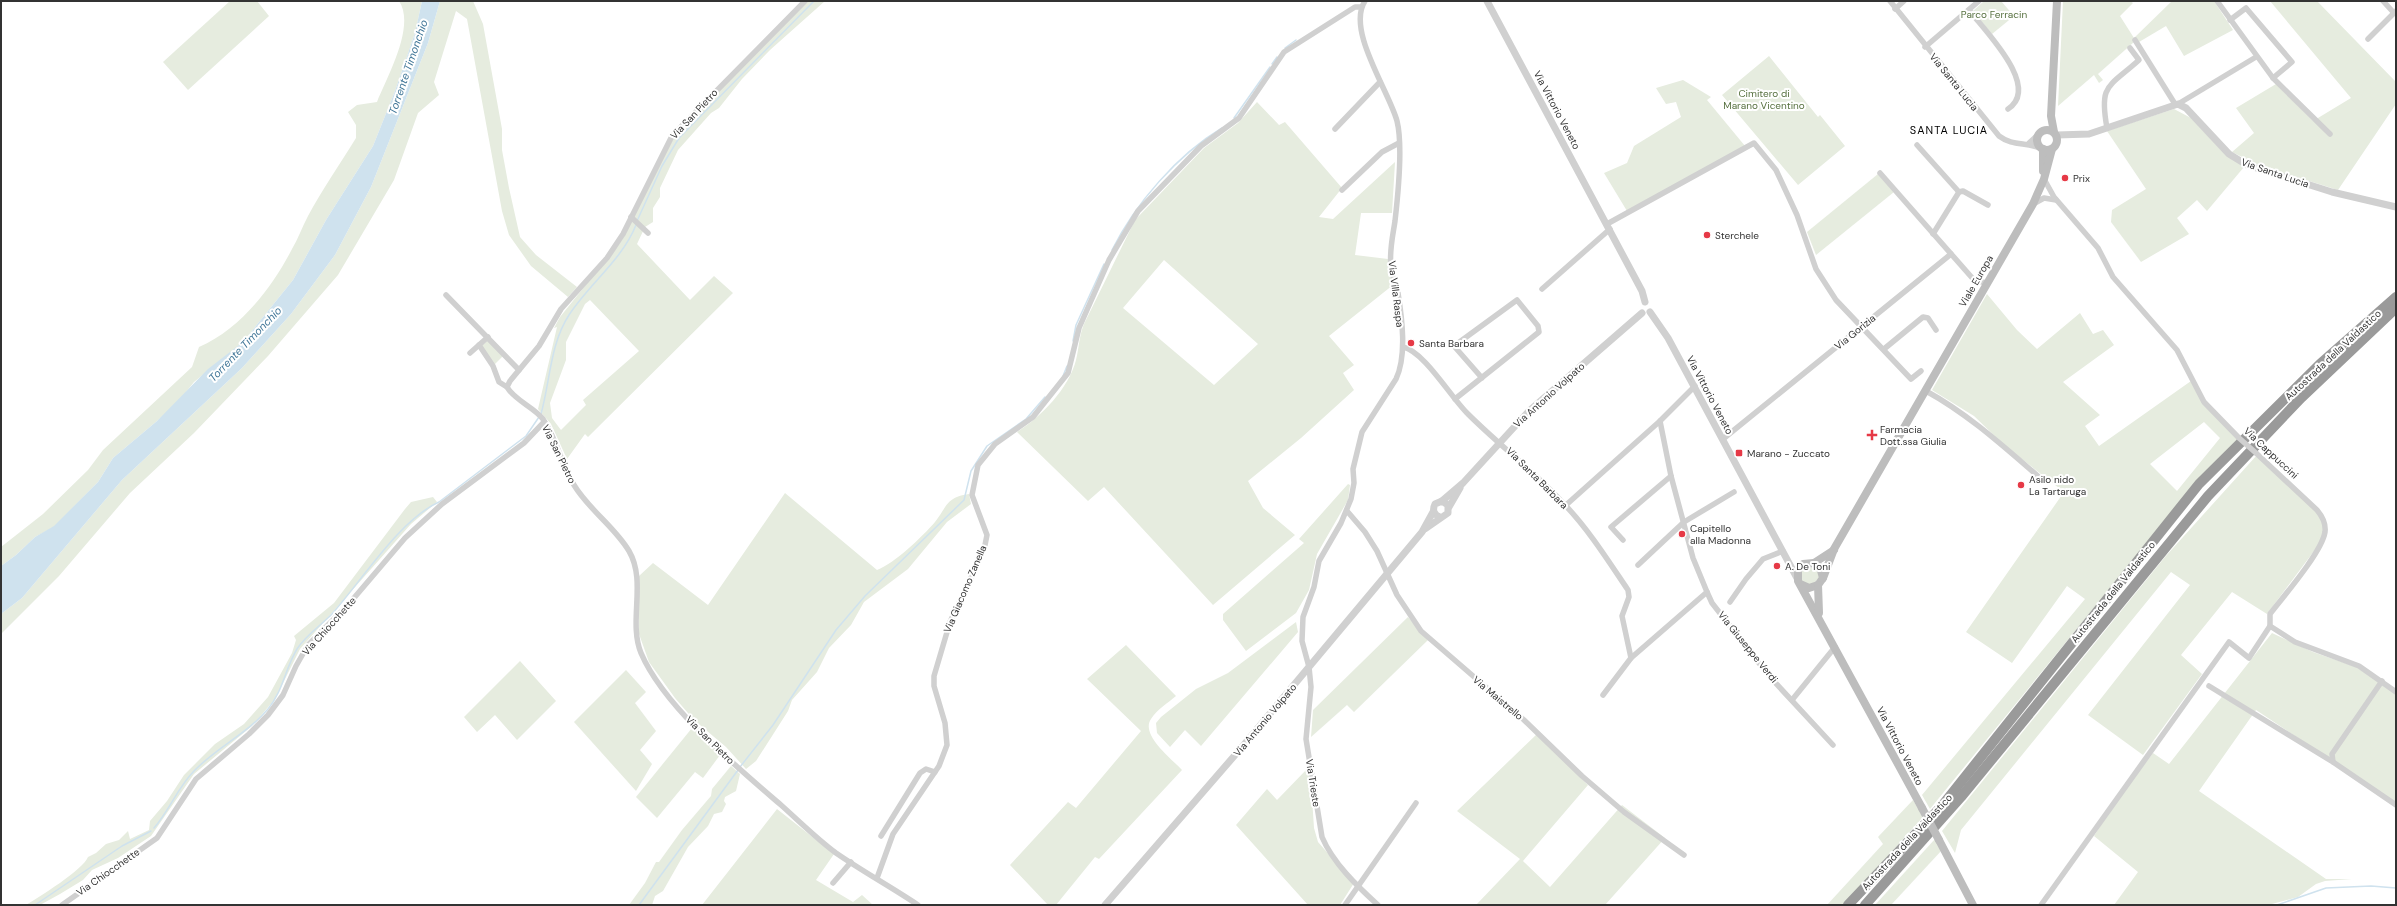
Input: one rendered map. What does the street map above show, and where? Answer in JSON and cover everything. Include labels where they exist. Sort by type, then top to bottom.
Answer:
[{"type":"highway","name":"Autostrada della Valdastico","points":[[1848,905],[1941,807],[2199,484],[2320,364],[2396,297]]},
{"type":"highway","name":"Autostrada della Valdastico","points":[[1865,905],[1961,797],[2208,496],[2301,398],[2396,308]]},
{"type":"main road","points":[[2042,148],[2052,149],[2056,136],[2051,116],[2057,1]]},
{"type":"main road","points":[[2051,116],[2042,132],[2056,136]]},
{"type":"main road","name":"Viale Europa","points":[[2042,132],[2037,140],[2042,148],[2043,183]]},
{"type":"main road","name":"Viale Europa","points":[[1820,581],[1834,549],[1926,391],[1986,283],[2033,204],[2043,183],[2052,149]]},
{"type":"main road","name":"Viale Europa","points":[[1810,563],[1834,549]]},
{"type":"main road","points":[[1810,563],[1822,570],[1820,581],[1809,588],[1799,581],[1800,567],[1810,563]]},
{"type":"main road","name":"Via Vittorio Veneto","points":[[1799,581],[1973,905]]},
{"type":"main road","name":"Via Vittorio Veneto","points":[[1820,581],[1817,608],[1820,620]]},
{"type":"street","name":"Via San Pietro","points":[[805,1],[672,136],[632,219],[606,258],[561,309],[539,346],[519,370],[508,387],[544,421],[556,444],[573,484],[591,507],[625,543],[632,555],[637,579],[637,636],[641,652],[649,668],[691,721],[743,773],[835,852],[918,905]]},
{"type":"street","points":[[1361,7],[1365,1]]},
{"type":"street","name":"Via Vittorio Veneto","points":[[1487,1],[1640,287],[1645,302],[1651,305],[1650,312],[1661,325],[1695,386],[1799,581]]},
{"type":"street","name":"Via Santa Lucia","points":[[1890,1],[1925,47],[1998,136],[2006,142],[2016,144],[2029,143],[2042,148]]},
{"type":"street","points":[[1895,9],[1904,1]]},
{"type":"street","points":[[1925,47],[1979,1]]},
{"type":"street","points":[[2217,1],[2256,57],[2273,78],[2330,134]]},
{"type":"street","points":[[2368,39],[2395,12],[2383,1]]},
{"type":"street","name":"Via Giacomo Zanella","points":[[877,878],[893,834],[935,772],[947,745],[945,723],[934,686],[934,676],[950,622],[984,550],[987,535],[972,495],[978,465],[995,444],[1033,417],[1068,373],[1079,328],[1109,260],[1138,211],[1200,146],[1239,118],[1284,52],[1355,7],[1361,7]]},
{"type":"street","name":"Via Villa Raspa","points":[[1309,668],[1302,642],[1303,617],[1314,588],[1319,561],[1347,511],[1354,483],[1353,469],[1362,432],[1398,375],[1403,347],[1398,293],[1391,265],[1399,143],[1397,120],[1367,53],[1361,23],[1361,7]]},
{"type":"street","points":[[2230,20],[2246,8],[2292,62],[2273,78]]},
{"type":"street","points":[[1969,10],[2013,67],[2018,81],[2018,91],[2013,106],[2008,109]]},
{"type":"street","points":[[2135,40],[2150,61],[2176,104]]},
{"type":"street","points":[[2107,128],[2103,105],[2104,96],[2108,88],[2139,60],[2130,48]]},
{"type":"street","points":[[2056,136],[2068,136],[2107,128],[2176,104],[2256,57]]},
{"type":"street","points":[[1335,129],[1380,82]]},
{"type":"street","name":"Via Santa Lucia","points":[[2176,104],[2186,108],[2229,154],[2247,165],[2332,192],[2396,207]]},
{"type":"street","points":[[2029,143],[2042,132]]},
{"type":"street","points":[[1342,190],[1382,152],[1399,143]]},
{"type":"street","points":[[1542,289],[1608,227],[1754,143],[1776,170],[1797,214],[1816,269],[1836,300],[1911,379],[1921,371]]},
{"type":"street","points":[[1917,145],[1959,192],[1963,191],[1988,204]]},
{"type":"street","points":[[1880,173],[1974,280],[1986,283]]},
{"type":"street","points":[[2043,183],[2042,196],[2056,200]]},
{"type":"street","name":"Via Cappuccini","points":[[2041,905],[2229,642],[2249,658],[2270,626],[2270,614],[2321,545],[2326,531],[2322,516],[2317,510],[2204,402],[2177,350],[2113,277],[2098,248],[2043,183]]},
{"type":"street","points":[[1933,234],[1959,192]]},
{"type":"street","points":[[2033,204],[2040,199],[2047,198]]},
{"type":"street","points":[[632,219],[648,233]]},
{"type":"street","name":"Via Gorizia","points":[[1723,439],[1951,254]]},
{"type":"street","points":[[446,295],[519,370]]},
{"type":"street","points":[[1455,399],[1482,378],[1539,332],[1538,326],[1517,300],[1454,346],[1482,378]]},
{"type":"street","points":[[1645,302],[1640,308],[1642,313],[1650,312]]},
{"type":"street","name":"Via Antonio Volpato","points":[[1442,501],[1463,483],[1528,412],[1642,313]]},
{"type":"street","points":[[1884,349],[1923,317],[1928,318],[1936,330]]},
{"type":"street","points":[[470,352],[488,337]]},
{"type":"street","points":[[479,345],[493,366],[499,382],[508,387]]},
{"type":"street","name":"Via Santa Barbara","points":[[1403,347],[1409,349],[1421,359],[1440,379],[1467,413],[1500,442],[1566,505],[1628,590],[1629,597],[1622,616],[1631,658]]},
{"type":"street","points":[[1566,505],[1660,421],[1695,386]]},
{"type":"street","points":[[1926,391],[1949,404],[1982,428],[2039,477]]},
{"type":"street","name":"Via Chiocchette","points":[[62,905],[157,838],[196,779],[250,734],[268,715],[283,694],[308,645],[348,605],[405,538],[442,504],[524,443],[544,421]]},
{"type":"street","name":"Via Giuseppe Verdi","points":[[1660,421],[1666,460],[1693,558],[1706,592],[1712,603],[1766,670],[1833,745]]},
{"type":"street","points":[[1623,540],[1611,527],[1671,476]]},
{"type":"street","name":"Via Antonio Volpato","points":[[1449,507],[1463,483]]},
{"type":"street","points":[[1638,565],[1684,522],[1734,492]]},
{"type":"street","points":[[1442,501],[1449,507],[1448,513],[1440,517],[1434,512],[1435,504],[1442,501]]},
{"type":"street","name":"Via Maistrello","points":[[1347,511],[1365,532],[1378,551],[1397,595],[1421,631],[1524,720],[1582,776],[1624,812],[1684,855]]},
{"type":"street","name":"Via Antonio Volpato","points":[[1105,905],[1309,668],[1422,532],[1434,512]]},
{"type":"street","name":"Via Antonio Volpato","points":[[1422,532],[1440,517]]},
{"type":"street","points":[[1730,602],[1763,559],[1783,552],[1794,561],[1810,563]]},
{"type":"street","points":[[1603,695],[1631,658],[1706,592]]},
{"type":"street","points":[[2270,626],[2295,642],[2359,666],[2396,692]]},
{"type":"street","points":[[1792,700],[1834,647]]},
{"type":"street","name":"Via Trieste","points":[[1309,668],[1311,696],[1306,739],[1321,832],[1326,847],[1358,887],[1378,905]]},
{"type":"street","points":[[2333,762],[2333,750],[2382,681]]},
{"type":"street","points":[[2209,686],[2333,762],[2396,805]]},
{"type":"street","points":[[881,836],[920,773],[926,769],[935,772]]},
{"type":"street","points":[[1345,905],[1416,803]]},
{"type":"street","points":[[834,882],[851,862]]},
{"type":"green space","points":[[230,1],[257,1],[269,16],[188,90],[163,62]]},
{"type":"green space","points":[[399,1],[422,1],[415,33],[395,91],[373,146],[326,220],[293,280],[243,342],[194,382],[178,402],[113,458],[98,482],[54,527],[35,537],[16,555],[1,566],[1,547],[43,514],[88,470],[103,450],[192,367],[199,347],[228,330],[253,306],[275,278],[284,264],[313,206],[356,138],[356,125],[348,112],[357,105],[377,102],[393,66],[402,37],[404,24],[403,11]]},
{"type":"green space","points":[[440,1],[473,1],[483,24],[502,129],[502,150],[520,237],[536,255],[577,287],[568,297],[531,266],[509,235],[502,211],[467,19],[456,11],[434,82],[439,95],[418,113],[394,180],[338,275],[268,356],[194,433],[130,493],[59,576],[1,634],[1,614],[22,598],[122,480],[242,368],[291,314],[335,255],[371,187],[428,43]]},
{"type":"green space","points":[[808,1],[825,1],[770,50],[742,79],[719,108],[711,113],[678,150],[660,188],[660,197],[653,208],[653,222],[645,227],[637,244],[690,300],[714,276],[733,293],[588,437],[585,434],[567,459],[551,424],[538,409],[557,327],[554,328],[560,317],[622,240],[675,136]],"holes":[[[590,300],[639,351],[583,400],[586,405],[561,430],[552,418],[550,403],[566,360],[566,342],[585,304]]]},
{"type":"green space","name":"Parco Ferracin","points":[[1984,1],[2001,1],[2014,16],[1992,34],[1973,11]]},
{"type":"green space","points":[[2063,1],[2130,1],[2133,3],[2120,16],[2134,38],[2172,1],[2214,1],[2233,30],[2184,56],[2166,26],[2139,42],[2134,42],[2098,74],[2103,80],[2099,83],[2094,75],[2058,106]]},
{"type":"green space","points":[[2270,1],[2317,1],[2396,82],[2396,104],[2338,190],[2258,165],[2232,152],[2254,133],[2236,108],[2276,84],[2313,121],[2351,98]]},
{"type":"green space","name":"Cimitero di Marano Vicentino","points":[[1769,56],[1818,117],[1820,115],[1845,146],[1798,185],[1722,95]]},
{"type":"green space","points":[[1683,80],[1711,97],[1707,100],[1745,146],[1627,211],[1604,173],[1627,163],[1634,146],[1681,117],[1676,102],[1666,104],[1656,88]]},
{"type":"green space","points":[[1257,102],[1279,125],[1285,122],[1342,188],[1319,217],[1333,219],[1395,162],[1392,213],[1361,213],[1355,255],[1388,259],[1393,285],[1329,336],[1354,365],[1343,373],[1354,390],[1301,438],[1248,481],[1263,508],[1295,535],[1213,605],[1104,487],[1088,501],[1017,432],[1026,426],[1053,401],[1067,381],[1076,360],[1084,324],[1135,220],[1204,148],[1238,123]],"holes":[[[1164,260],[1258,344],[1214,385],[1123,308]]]},
{"type":"green space","points":[[2174,109],[2191,118],[2220,149],[2244,167],[2207,211],[2197,200],[2177,218],[2189,234],[2141,262],[2111,222],[2112,210],[2146,189],[2107,131]]},
{"type":"green space","points":[[1878,174],[1894,192],[1816,255],[1807,232]]},
{"type":"green space","points":[[1987,294],[2017,330],[2037,349],[2080,313],[2093,334],[2103,330],[2114,345],[2063,382],[2100,415],[2085,426],[2099,446],[2191,381],[2197,393],[2240,439],[2124,571],[1930,809],[1922,795],[2085,599],[2067,586],[2012,663],[1966,632],[2064,492],[2004,445],[1974,416],[1932,390]],"holes":[[[2204,422],[2220,438],[2177,491],[2150,464]]]},
{"type":"green space","points":[[489,340],[504,355],[494,365],[481,346]]},
{"type":"green space","points":[[2257,455],[2319,515],[2324,529],[2320,543],[2267,614],[2232,592],[2181,655],[2202,674],[2143,755],[2088,715],[2190,585],[2171,572],[1961,830],[1955,853],[1942,831],[2165,557]]},
{"type":"green space","points":[[1348,484],[1350,485],[1348,500],[1317,554],[1309,590],[1296,613],[1246,651],[1223,620],[1223,614],[1304,543],[1299,539]]},
{"type":"green space","points":[[785,493],[877,570],[892,562],[916,542],[935,522],[951,500],[961,495],[969,494],[971,504],[947,522],[908,569],[864,602],[851,625],[829,648],[817,672],[792,700],[788,711],[756,761],[746,769],[726,747],[694,720],[675,698],[649,662],[639,634],[639,576],[653,563],[708,605]]},
{"type":"green space","points":[[433,497],[437,502],[411,524],[300,649],[275,699],[252,726],[194,774],[151,836],[118,858],[92,870],[83,880],[60,894],[40,905],[26,905],[70,876],[88,857],[96,853],[106,844],[119,840],[128,831],[130,839],[149,830],[150,821],[167,801],[184,775],[215,744],[244,724],[268,697],[292,653],[296,640],[294,636],[334,603],[411,502]]},
{"type":"green space","points":[[1805,566],[1816,566],[1820,577],[1811,586],[1801,581],[1800,571]]},
{"type":"green space","points":[[1408,617],[1428,640],[1354,712],[1347,705],[1311,737],[1313,710]]},
{"type":"green space","points":[[1296,622],[1298,632],[1201,746],[1185,730],[1170,747],[1157,733],[1156,723],[1161,717],[1196,689],[1228,673]]},
{"type":"green space","points":[[2272,633],[2313,652],[2356,667],[2396,693],[2396,803],[2256,710],[2199,791],[2326,879],[2352,879],[2325,881],[2316,884],[2298,897],[2268,905],[2114,905],[2138,872],[2094,836],[2114,804],[2153,753],[2169,764]]},
{"type":"green space","points":[[1126,645],[1176,696],[1156,712],[1149,725],[1153,739],[1182,770],[1099,859],[1095,857],[1056,905],[1048,905],[1010,865],[1068,802],[1076,808],[1141,731],[1087,679]]},
{"type":"green space","points":[[520,661],[556,701],[517,740],[495,715],[477,732],[464,717]]},
{"type":"green space","points":[[626,670],[646,692],[635,703],[656,731],[640,750],[652,764],[636,791],[574,722]]},
{"type":"green space","points":[[692,728],[720,755],[703,778],[695,772],[657,818],[636,797]]},
{"type":"green space","points":[[1537,734],[1588,785],[1523,861],[1550,887],[1622,805],[1665,838],[1605,905],[1476,905],[1520,859],[1457,811]]},
{"type":"green space","points":[[731,766],[740,774],[736,791],[725,797],[724,801],[726,804],[722,812],[714,814],[708,826],[688,847],[663,891],[655,896],[652,905],[629,905],[645,883],[656,862],[659,862],[682,830],[711,796],[712,789]]},
{"type":"green space","points":[[1308,768],[1314,828],[1318,842],[1354,883],[1340,905],[1308,905],[1236,825],[1267,789],[1277,800]]},
{"type":"green space","points":[[1913,800],[1923,817],[1844,905],[1827,905],[1883,844],[1878,837]]},
{"type":"green space","points":[[777,809],[834,854],[816,880],[853,902],[862,895],[873,905],[702,905]]},
{"type":"green space","points":[[1935,839],[1942,850],[1891,905],[1875,905]]},
{"type":"water","name":"Torrente Timonchio","points":[[422,1],[440,1],[428,43],[371,187],[335,255],[291,314],[242,368],[122,480],[22,598],[1,614],[1,566],[16,555],[35,537],[54,526],[98,482],[113,458],[157,421],[208,369],[243,342],[293,280],[326,220],[373,146],[395,91],[415,33]]},
{"type":"waterway","points":[[637,221],[662,166],[679,138],[814,1]]},
{"type":"waterway","points":[[1285,48],[1296,40]]},
{"type":"waterway","points":[[1272,64],[1277,57]]},
{"type":"waterway","points":[[1234,118],[1270,67]]},
{"type":"waterway","points":[[1112,250],[1121,233],[1145,198],[1173,166],[1205,139],[1222,128]]},
{"type":"waterway","points":[[541,414],[551,363],[563,326],[577,304],[614,261],[630,238],[636,225]]},
{"type":"waterway","points":[[1073,341],[1076,325],[1104,264]]},
{"type":"waterway","points":[[1063,376],[1067,366]]},
{"type":"waterway","points":[[740,767],[773,725],[836,630],[865,596],[964,500],[971,471],[987,446],[1026,419],[1045,397]]},
{"type":"waterway","points":[[154,828],[188,777],[203,762],[251,726],[268,709],[281,687],[300,644],[331,615],[395,537],[424,511],[439,502],[526,436],[539,417]]},
{"type":"waterway","points":[[639,905],[738,770]]},
{"type":"waterway","points":[[35,905],[122,846],[151,831]]},
{"type":"waterway","points":[[2277,905],[2326,888],[2371,886],[2396,888]]},
{"type":"place","name":"Prix","points":[[2065,178]]},
{"type":"place","name":"Sterchele","points":[[1707,235]]},
{"type":"place","name":"Santa Barbara","points":[[1411,343]]},
{"type":"place","name":"Farmacia Dott.ssa Giulia","points":[[1872,435]]},
{"type":"place","name":"Marano - Zuccato","points":[[1739,453]]},
{"type":"place","name":"Asilo nido La Tartaruga","points":[[2021,485]]},
{"type":"place","name":"Capitello alla Madonna","points":[[1682,534]]},
{"type":"place","name":"A. De Toni","points":[[1777,566]]},
{"type":"district","name":"SANTA LUCIA","points":[[1949,130]]}]
